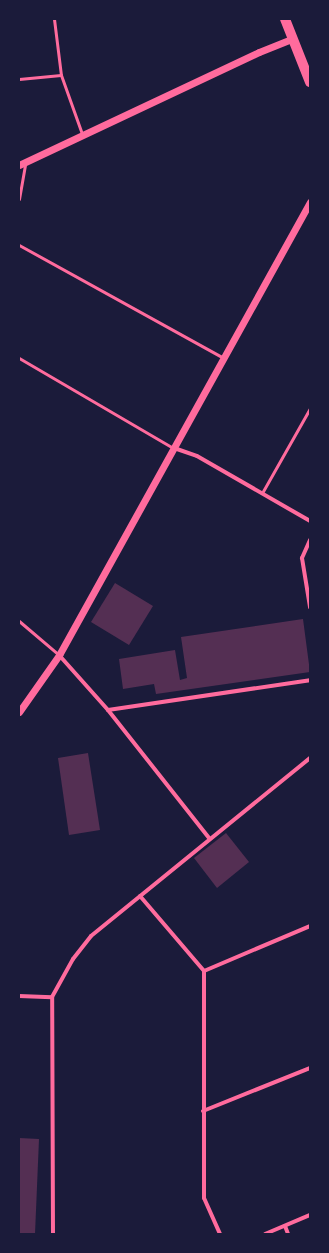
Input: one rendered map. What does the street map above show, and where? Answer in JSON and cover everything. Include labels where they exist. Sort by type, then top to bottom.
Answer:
[{"type":"main road","points":[[285,19],[310,82]]},
{"type":"street","points":[[22,164],[259,52],[292,39]]},
{"type":"street","points":[[19,712],[59,655],[310,202]]},
{"type":"street","points":[[174,448],[197,456],[310,521]]},
{"type":"street","points":[[310,540],[302,558],[310,607]]},
{"type":"street","points":[[59,655],[108,710],[210,839]]},
{"type":"street","points":[[108,710],[310,680]]},
{"type":"street","points":[[53,1234],[52,996],[73,959],[91,936],[310,758]]},
{"type":"street","points":[[140,896],[204,971],[204,1198],[220,1234]]},
{"type":"street","points":[[204,971],[310,926]]},
{"type":"street","points":[[19,996],[52,996]]},
{"type":"street","points":[[203,1111],[310,1068]]},
{"type":"street","points":[[265,1234],[310,1215]]},
{"type":"street","points":[[285,1226],[288,1234]]},
{"type":"lane","points":[[54,19],[61,75],[82,136]]},
{"type":"lane","points":[[19,79],[61,75]]},
{"type":"lane","points":[[19,199],[22,164]]},
{"type":"lane","points":[[19,245],[224,358]]},
{"type":"lane","points":[[19,358],[174,448]]},
{"type":"lane","points":[[262,493],[310,408]]},
{"type":"lane","points":[[19,621],[59,655]]},
{"type":"building","points":[[115,583],[153,606],[129,645],[91,622]]},
{"type":"building","points":[[303,619],[310,672],[156,694],[154,684],[123,689],[119,659],[175,650],[180,680],[187,678],[181,637]]},
{"type":"building","points":[[88,753],[100,830],[69,835],[58,758]]},
{"type":"building","points":[[226,833],[249,862],[217,888],[194,858]]},
{"type":"building","points":[[19,1138],[39,1139],[35,1234],[19,1234]]}]
